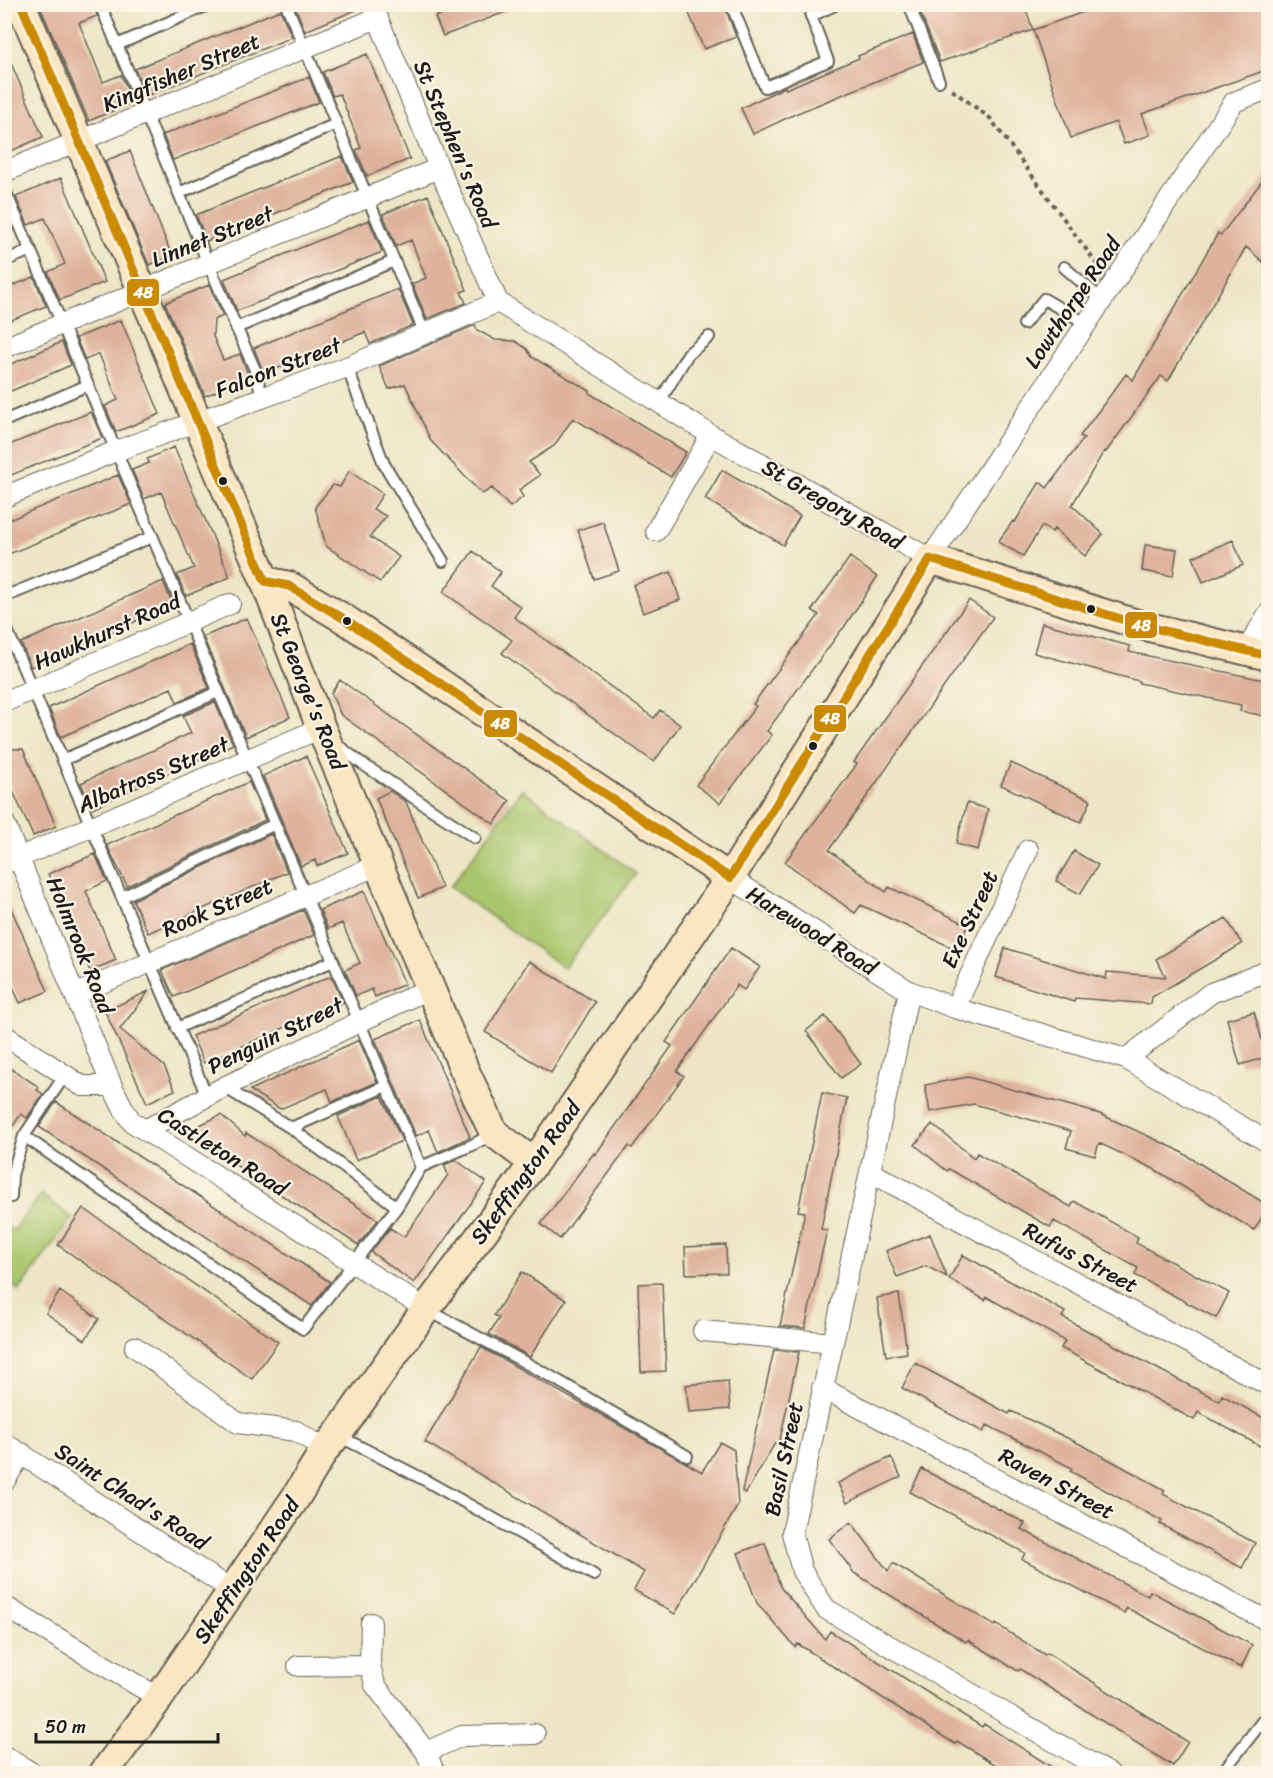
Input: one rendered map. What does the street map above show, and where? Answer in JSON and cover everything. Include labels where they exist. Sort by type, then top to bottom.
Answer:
[{"type":"street","name":"St George's Road","points":[[21,4],[265,581],[378,865],[464,1069],[495,1133],[534,1163]]},
{"type":"street","name":"Kingfisher Street","points":[[4,172],[304,47],[374,11]]},
{"type":"street","name":"St Stephen's Road","points":[[374,11],[498,302]]},
{"type":"street","name":"Lowthorpe Road","points":[[930,559],[1234,102],[1269,89]]},
{"type":"street","name":"Linnet Street","points":[[4,348],[439,168]]},
{"type":"street","name":"Falcon Street","points":[[4,497],[116,451],[347,367],[498,302]]},
{"type":"street","name":"St Gregory Road","points":[[498,302],[660,401],[711,435],[930,559],[1137,624],[1258,653]]},
{"type":"street","points":[[656,531],[711,435]]},
{"type":"street","name":"Skeffington Road","points":[[103,1773],[159,1698],[331,1442],[534,1163],[730,878],[930,559]]},
{"type":"street","name":"Harewood Road","points":[[265,581],[288,586],[346,621],[730,878],[909,992],[1126,1059],[1269,1142]]},
{"type":"street","name":"Hawkhurst Road","points":[[4,702],[230,604]]},
{"type":"street","points":[[1258,653],[1269,614]]},
{"type":"street","name":"Albatross Street","points":[[12,861],[248,760],[324,732]]},
{"type":"street","name":"Holmrook Road","points":[[4,822],[12,861],[76,994],[112,1086]]},
{"type":"street","name":"Exe Street","points":[[955,1008],[1028,850]]},
{"type":"street","name":"Rook Street","points":[[76,994],[378,865]]},
{"type":"street","points":[[1126,1059],[1211,993],[1269,971]]},
{"type":"street","name":"Penguin Street","points":[[145,1130],[215,1091],[358,1020],[429,988]]},
{"type":"street","name":"Basil Street","points":[[909,992],[792,1533],[802,1571],[826,1609],[1110,1773]]},
{"type":"street","points":[[4,1035],[82,1086],[112,1086]]},
{"type":"street","name":"Castleton Road","points":[[112,1086],[132,1122],[426,1309]]},
{"type":"street","name":"Rufus Street","points":[[870,1172],[1269,1385]]},
{"type":"street","points":[[703,1331],[833,1343]]},
{"type":"street","points":[[135,1347],[238,1423],[296,1431],[331,1442]]},
{"type":"street","name":"Raven Street","points":[[822,1388],[1269,1621]]},
{"type":"street","name":"Saint Chad's Road","points":[[4,1443],[232,1590]]},
{"type":"street","points":[[4,1482],[22,1453]]},
{"type":"street","points":[[4,1606],[159,1698]]},
{"type":"street","points":[[371,1623],[370,1665],[375,1684],[426,1752],[435,1773]]},
{"type":"street","points":[[298,1666],[370,1665]]},
{"type":"street","points":[[426,1752],[462,1736],[536,1734]]},
{"type":"street","points":[[4,1756],[34,1773]]},
{"type":"lane","points":[[100,4],[256,372],[262,397]]},
{"type":"lane","points":[[117,45],[210,4]]},
{"type":"lane","points":[[286,4],[425,334]]},
{"type":"lane","points":[[731,4],[765,87],[828,61],[811,16],[833,6],[832,4]]},
{"type":"lane","points":[[909,4],[939,81]]},
{"type":"lane","points":[[179,193],[336,124]]},
{"type":"lane","points":[[4,188],[421,1167]]},
{"type":"lane","points":[[4,261],[31,250]]},
{"type":"lane","points":[[236,328],[394,261]]},
{"type":"lane","points":[[1064,267],[1107,293]]},
{"type":"lane","points":[[1024,324],[1044,298],[1087,324]]},
{"type":"lane","points":[[660,401],[688,354],[709,337]]},
{"type":"lane","points":[[347,367],[384,464],[443,561]]},
{"type":"lane","points":[[4,421],[88,385]]},
{"type":"lane","points":[[4,597],[153,537]]},
{"type":"lane","points":[[4,622],[177,1028],[215,1091],[291,1128],[397,1208]]},
{"type":"lane","points":[[63,760],[218,692]]},
{"type":"lane","points":[[324,732],[361,763],[475,838]]},
{"type":"lane","points":[[122,897],[275,824]]},
{"type":"lane","points":[[177,1028],[333,961]]},
{"type":"lane","points":[[11,1197],[12,1175],[24,1136],[65,1075]]},
{"type":"lane","points":[[291,1128],[386,1086]]},
{"type":"lane","points":[[24,1136],[303,1329],[397,1208],[421,1167],[495,1133]]},
{"type":"lane","points":[[426,1309],[550,1376],[687,1456]]},
{"type":"lane","points":[[331,1442],[423,1479],[594,1575]]},
{"type":"lane","points":[[1221,1773],[1269,1714]]},
{"type":"path","points":[[939,81],[990,118],[1107,293]]},
{"type":"green space","points":[[522,789],[636,874],[564,968],[450,887]]},
{"type":"green space","points":[[41,1194],[72,1218],[19,1291],[5,1278],[5,1225],[13,1231]]},
{"type":"building","points":[[39,4],[93,4],[97,16],[79,23],[103,82],[121,75],[133,102],[89,121]]},
{"type":"building","points":[[294,4],[360,4],[361,8],[305,31]]},
{"type":"building","points":[[448,4],[521,4],[521,6],[443,36],[435,17],[450,11]]},
{"type":"building","points":[[685,4],[724,4],[736,37],[704,49]]},
{"type":"building","points":[[917,4],[1024,4],[1033,30],[940,62]]},
{"type":"building","points":[[1106,4],[1269,4],[1269,69],[1142,114],[1150,135],[1124,144],[1116,122],[1071,138],[1033,30]]},
{"type":"building","points":[[280,10],[292,37],[146,96],[135,69]]},
{"type":"building","points":[[913,34],[923,62],[795,114],[753,134],[741,108],[785,87],[786,89]]},
{"type":"building","points":[[4,47],[43,137],[4,154]]},
{"type":"building","points":[[367,54],[410,159],[367,176],[356,150],[361,148],[340,94],[333,96],[323,72]]},
{"type":"building","points":[[309,77],[319,102],[173,160],[163,135]]},
{"type":"building","points":[[130,151],[172,256],[149,265],[105,161]]},
{"type":"building","points":[[342,156],[353,182],[207,241],[196,215]]},
{"type":"building","points":[[1269,172],[1269,267],[1246,247],[1168,381],[1161,376],[1106,452],[1104,451],[1072,505],[1103,534],[1085,556],[1054,529],[1052,532],[1042,526],[1023,556],[998,542],[1013,521],[1015,522],[1040,482],[1047,488],[1084,438],[1080,436],[1126,374],[1133,380],[1218,233],[1221,235]]},
{"type":"building","points":[[61,178],[105,282],[60,300],[48,272],[65,264],[45,218],[28,225],[16,197]]},
{"type":"building","points":[[428,195],[467,290],[461,292],[466,303],[427,319],[412,284],[426,278],[411,240],[396,246],[383,214]]},
{"type":"building","points":[[4,208],[14,230],[4,234]]},
{"type":"building","points":[[369,220],[382,252],[237,311],[224,279]]},
{"type":"building","points":[[34,277],[46,306],[4,323],[4,289]]},
{"type":"building","points":[[209,285],[223,316],[214,320],[213,336],[223,360],[240,354],[250,379],[247,378],[205,396],[165,303]]},
{"type":"building","points":[[398,289],[413,325],[370,344],[365,332],[264,374],[254,348]]},
{"type":"building","points":[[121,320],[160,414],[116,432],[105,406],[118,400],[99,354],[85,360],[76,338]]},
{"type":"building","points":[[475,325],[477,330],[495,340],[515,341],[527,349],[532,357],[686,452],[671,477],[573,418],[554,446],[529,462],[540,475],[519,490],[523,497],[510,507],[492,488],[482,494],[431,441],[405,384],[389,389],[379,366]]},
{"type":"building","points":[[62,342],[71,365],[4,394],[4,367]]},
{"type":"building","points":[[91,412],[102,438],[4,478],[4,447]]},
{"type":"building","points":[[174,447],[230,577],[186,596],[177,575],[194,568],[161,492],[144,499],[132,470],[149,463],[147,459]]},
{"type":"building","points":[[722,470],[800,516],[783,545],[705,499]]},
{"type":"building","points":[[349,471],[383,494],[373,509],[386,516],[370,537],[399,557],[380,582],[326,546],[315,507],[333,485],[340,487]]},
{"type":"building","points":[[118,475],[131,504],[4,556],[4,522]]},
{"type":"building","points":[[603,522],[619,571],[594,579],[578,530]]},
{"type":"building","points":[[1233,540],[1243,565],[1203,582],[1193,557]]},
{"type":"building","points":[[1145,545],[1177,549],[1173,576],[1142,571]]},
{"type":"building","points":[[473,551],[501,572],[491,586],[521,607],[514,617],[654,718],[660,710],[680,725],[654,762],[502,653],[512,640],[443,592]]},
{"type":"building","points":[[850,557],[877,577],[843,629],[767,731],[772,735],[720,803],[696,785],[756,706],[753,704],[819,615],[812,610]]},
{"type":"building","points":[[671,572],[680,600],[643,613],[633,585]]},
{"type":"building","points":[[163,581],[173,605],[31,667],[21,643]]},
{"type":"building","points":[[969,600],[993,617],[829,850],[886,892],[889,887],[968,925],[957,950],[861,905],[855,913],[785,862],[857,764],[854,762]]},
{"type":"building","points":[[247,618],[290,717],[246,737],[203,637]]},
{"type":"building","points":[[1042,623],[1130,646],[1129,652],[1269,681],[1269,717],[1240,711],[1241,705],[1139,683],[1139,681],[1034,653]]},
{"type":"building","points":[[190,644],[209,688],[177,702],[171,688],[61,737],[49,708]]},
{"type":"building","points":[[340,680],[510,801],[494,824],[341,715],[331,693]]},
{"type":"building","points":[[215,702],[233,744],[92,808],[81,783],[191,733],[183,716]]},
{"type":"building","points":[[4,749],[23,749],[56,826],[33,836],[4,771]]},
{"type":"building","points":[[306,756],[348,853],[317,866],[315,860],[301,866],[263,776]]},
{"type":"building","points":[[1011,763],[1091,800],[1081,822],[1001,785]]},
{"type":"building","points":[[249,782],[265,820],[127,886],[107,845]]},
{"type":"building","points":[[390,791],[406,802],[442,888],[418,898],[376,798]]},
{"type":"building","points":[[967,803],[988,809],[978,850],[956,844]]},
{"type":"building","points":[[271,834],[287,872],[148,933],[133,900]]},
{"type":"building","points":[[1074,851],[1098,865],[1080,894],[1056,881]]},
{"type":"building","points":[[95,854],[107,881],[86,891],[116,960],[90,971],[48,874]]},
{"type":"building","points":[[364,891],[405,984],[375,997],[372,989],[356,996],[345,970],[360,963],[342,923],[328,929],[320,910]]},
{"type":"building","points":[[4,893],[48,991],[20,1003],[4,967]]},
{"type":"building","points":[[303,910],[314,935],[174,997],[162,970]]},
{"type":"building","points":[[1226,918],[1242,944],[1152,997],[1151,1004],[1075,998],[1074,1002],[996,977],[1005,948],[1106,979],[1107,972],[1166,977],[1156,959]]},
{"type":"building","points":[[731,948],[760,967],[744,990],[737,985],[677,1071],[684,1076],[632,1148],[629,1146],[560,1239],[541,1224],[594,1153],[595,1155],[672,1046],[666,1042]]},
{"type":"building","points":[[529,961],[595,1002],[551,1073],[485,1032]]},
{"type":"building","points":[[331,976],[343,1002],[204,1063],[192,1036]]},
{"type":"building","points":[[149,991],[120,1029],[164,1066],[175,1090],[147,1103],[105,1011]]},
{"type":"building","points":[[1254,1012],[1267,1057],[1240,1065],[1227,1019]]},
{"type":"building","points":[[825,1016],[861,1064],[841,1078],[806,1031]]},
{"type":"building","points":[[420,1020],[470,1137],[438,1152],[429,1130],[416,1136],[375,1039]]},
{"type":"building","points":[[359,1040],[377,1082],[332,1102],[327,1089],[280,1109],[250,1090]]},
{"type":"building","points":[[4,1064],[39,1087],[37,1090],[43,1094],[27,1118],[21,1114],[4,1139]]},
{"type":"building","points":[[968,1077],[1100,1114],[1176,1149],[1269,1206],[1254,1230],[1154,1169],[1099,1143],[1095,1156],[1066,1148],[1071,1131],[974,1104],[930,1112],[925,1085]]},
{"type":"building","points":[[822,1093],[847,1098],[821,1229],[827,1230],[805,1328],[780,1326],[805,1212],[798,1211]]},
{"type":"building","points":[[382,1096],[402,1141],[356,1160],[338,1116]]},
{"type":"building","points":[[56,1102],[330,1282],[312,1306],[39,1127]]},
{"type":"building","points":[[221,1115],[245,1136],[246,1133],[378,1220],[358,1245],[185,1132]]},
{"type":"building","points":[[932,1124],[974,1158],[977,1153],[1071,1207],[1074,1201],[1138,1237],[1136,1243],[1229,1293],[1216,1318],[1135,1275],[1138,1268],[1054,1221],[1050,1227],[949,1169],[947,1171],[915,1145]]},
{"type":"building","points":[[456,1160],[486,1182],[414,1283],[371,1252],[390,1228],[404,1237],[448,1175],[444,1165]]},
{"type":"building","points":[[83,1208],[278,1342],[252,1379],[58,1245]]},
{"type":"building","points":[[930,1234],[947,1277],[926,1266],[897,1277],[886,1251]]},
{"type":"building","points":[[726,1245],[727,1273],[686,1274],[685,1247]]},
{"type":"building","points":[[963,1255],[1065,1312],[1062,1317],[1156,1368],[1219,1401],[1222,1395],[1269,1421],[1269,1451],[1198,1412],[1194,1420],[1061,1348],[1065,1341],[987,1297],[985,1300],[949,1279]]},
{"type":"building","points":[[522,1272],[566,1300],[530,1357],[489,1334],[499,1318],[494,1315]]},
{"type":"building","points":[[662,1283],[666,1371],[641,1372],[638,1284]]},
{"type":"building","points":[[60,1291],[99,1319],[85,1340],[46,1313]]},
{"type":"building","points":[[899,1294],[907,1353],[886,1356],[877,1298]]},
{"type":"building","points":[[481,1347],[702,1472],[720,1442],[734,1450],[738,1505],[675,1614],[634,1590],[644,1572],[425,1442]]},
{"type":"building","points":[[774,1350],[799,1352],[779,1444],[775,1443],[746,1493],[742,1491]]},
{"type":"building","points":[[915,1363],[1009,1414],[1011,1411],[1084,1446],[1165,1490],[1163,1494],[1255,1543],[1242,1568],[1160,1524],[1162,1521],[1070,1471],[1072,1468],[987,1425],[983,1432],[902,1388]]},
{"type":"building","points":[[728,1381],[730,1409],[689,1412],[686,1385]]},
{"type":"building","points":[[891,1457],[901,1477],[847,1503],[838,1483]]},
{"type":"building","points":[[922,1469],[1025,1523],[1021,1529],[1148,1596],[1150,1591],[1252,1645],[1241,1668],[1127,1608],[1124,1613],[1022,1559],[1025,1553],[910,1492]]},
{"type":"building","points":[[851,1522],[888,1571],[893,1563],[995,1626],[996,1624],[1045,1655],[1047,1653],[1188,1742],[1173,1766],[1020,1669],[1018,1671],[968,1640],[966,1642],[854,1573],[829,1539]]},
{"type":"building","points":[[765,1543],[781,1588],[825,1639],[830,1631],[982,1727],[984,1724],[1061,1773],[1009,1773],[957,1741],[955,1744],[798,1644],[795,1647],[757,1603],[738,1553]]},
{"type":"transit line","name":"48","points":[[21,4],[265,581]]},
{"type":"transit line","name":"48","points":[[930,559],[1137,624],[1268,656]]},
{"type":"transit line","name":"48","points":[[730,878],[930,559]]},
{"type":"transit line","name":"48","points":[[265,581],[289,586],[346,620],[730,878]]}]
